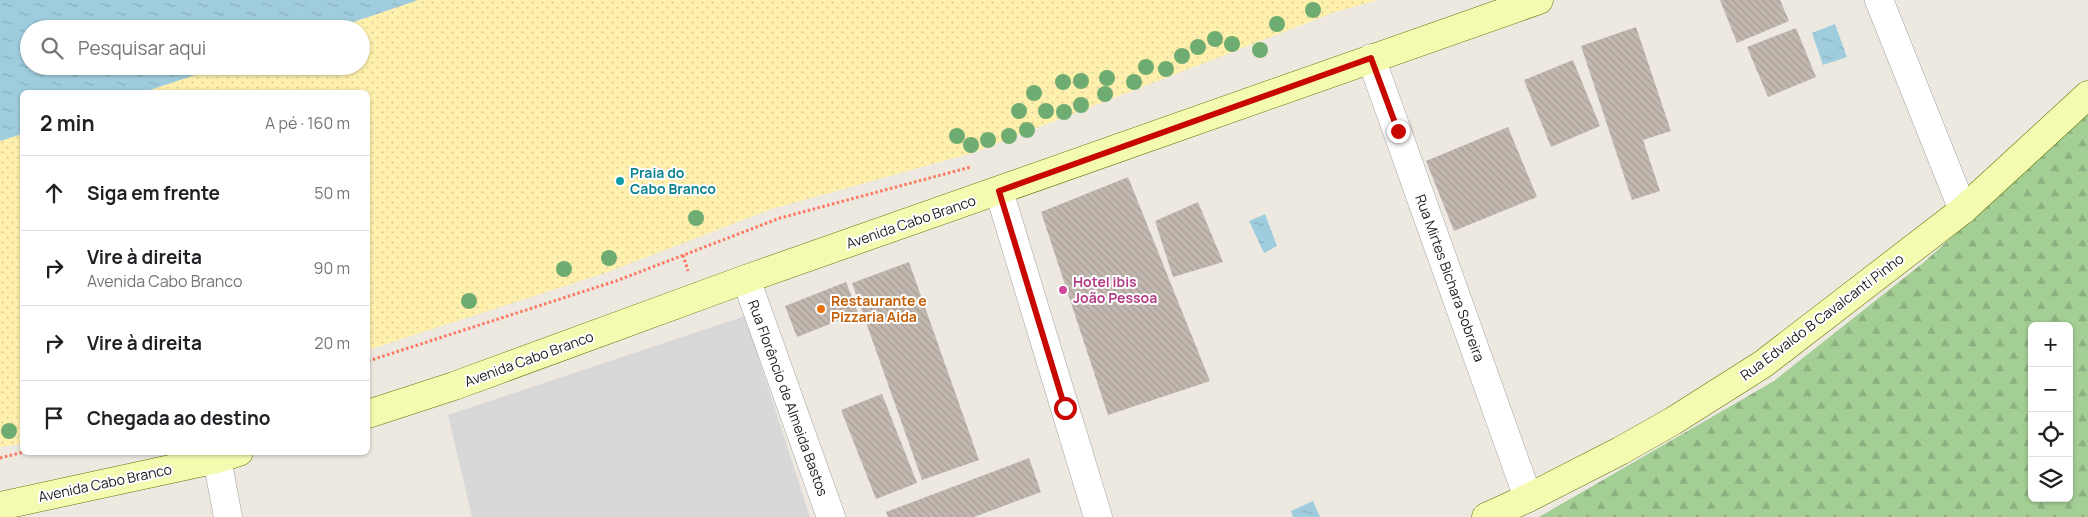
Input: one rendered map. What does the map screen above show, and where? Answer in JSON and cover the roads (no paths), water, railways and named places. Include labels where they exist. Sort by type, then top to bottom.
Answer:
[{"type":"main road","name":"Avenida Cabo Branco","points":[[370,413],[454,386],[746,280],[1539,0]]},
{"type":"main road","name":"Rua Edvaldo B Cavalcanti Pinho","points":[[1486,517],[1528,498],[1643,438],[1763,364],[1963,210],[2088,95]]},
{"type":"main road","name":"Avenida Cabo Branco","points":[[0,506],[228,456]]},
{"type":"street","points":[[1880,0],[1963,210]]},
{"type":"street","name":"Rua Mirtes Bichara Sobreira","points":[[1371,58],[1528,498]]},
{"type":"street","points":[[999,191],[1098,517]]},
{"type":"street","name":"Rua Florêncio de Almeida Bastos","points":[[746,280],[831,517]]},
{"type":"street","points":[[228,456],[228,517]]},
{"type":"water","points":[[0,0],[418,0],[359,20],[20,20],[20,75],[195,75],[150,90],[20,90],[20,135],[0,141]]},
{"type":"water","points":[[1835,24],[1847,57],[1823,65],[1812,33]]},
{"type":"water","points":[[1265,214],[1277,246],[1264,253],[1249,221]]},
{"type":"water","points":[[1313,501],[1320,517],[1293,517],[1291,511]]},
{"type":"place","name":"Praia do Cabo Branco","points":[[620,181]]},
{"type":"place","name":"Hotel ibis João Pessoa","points":[[1063,290]]},
{"type":"place","name":"Restaurante e Pizzaria Aida","points":[[821,309]]}]
